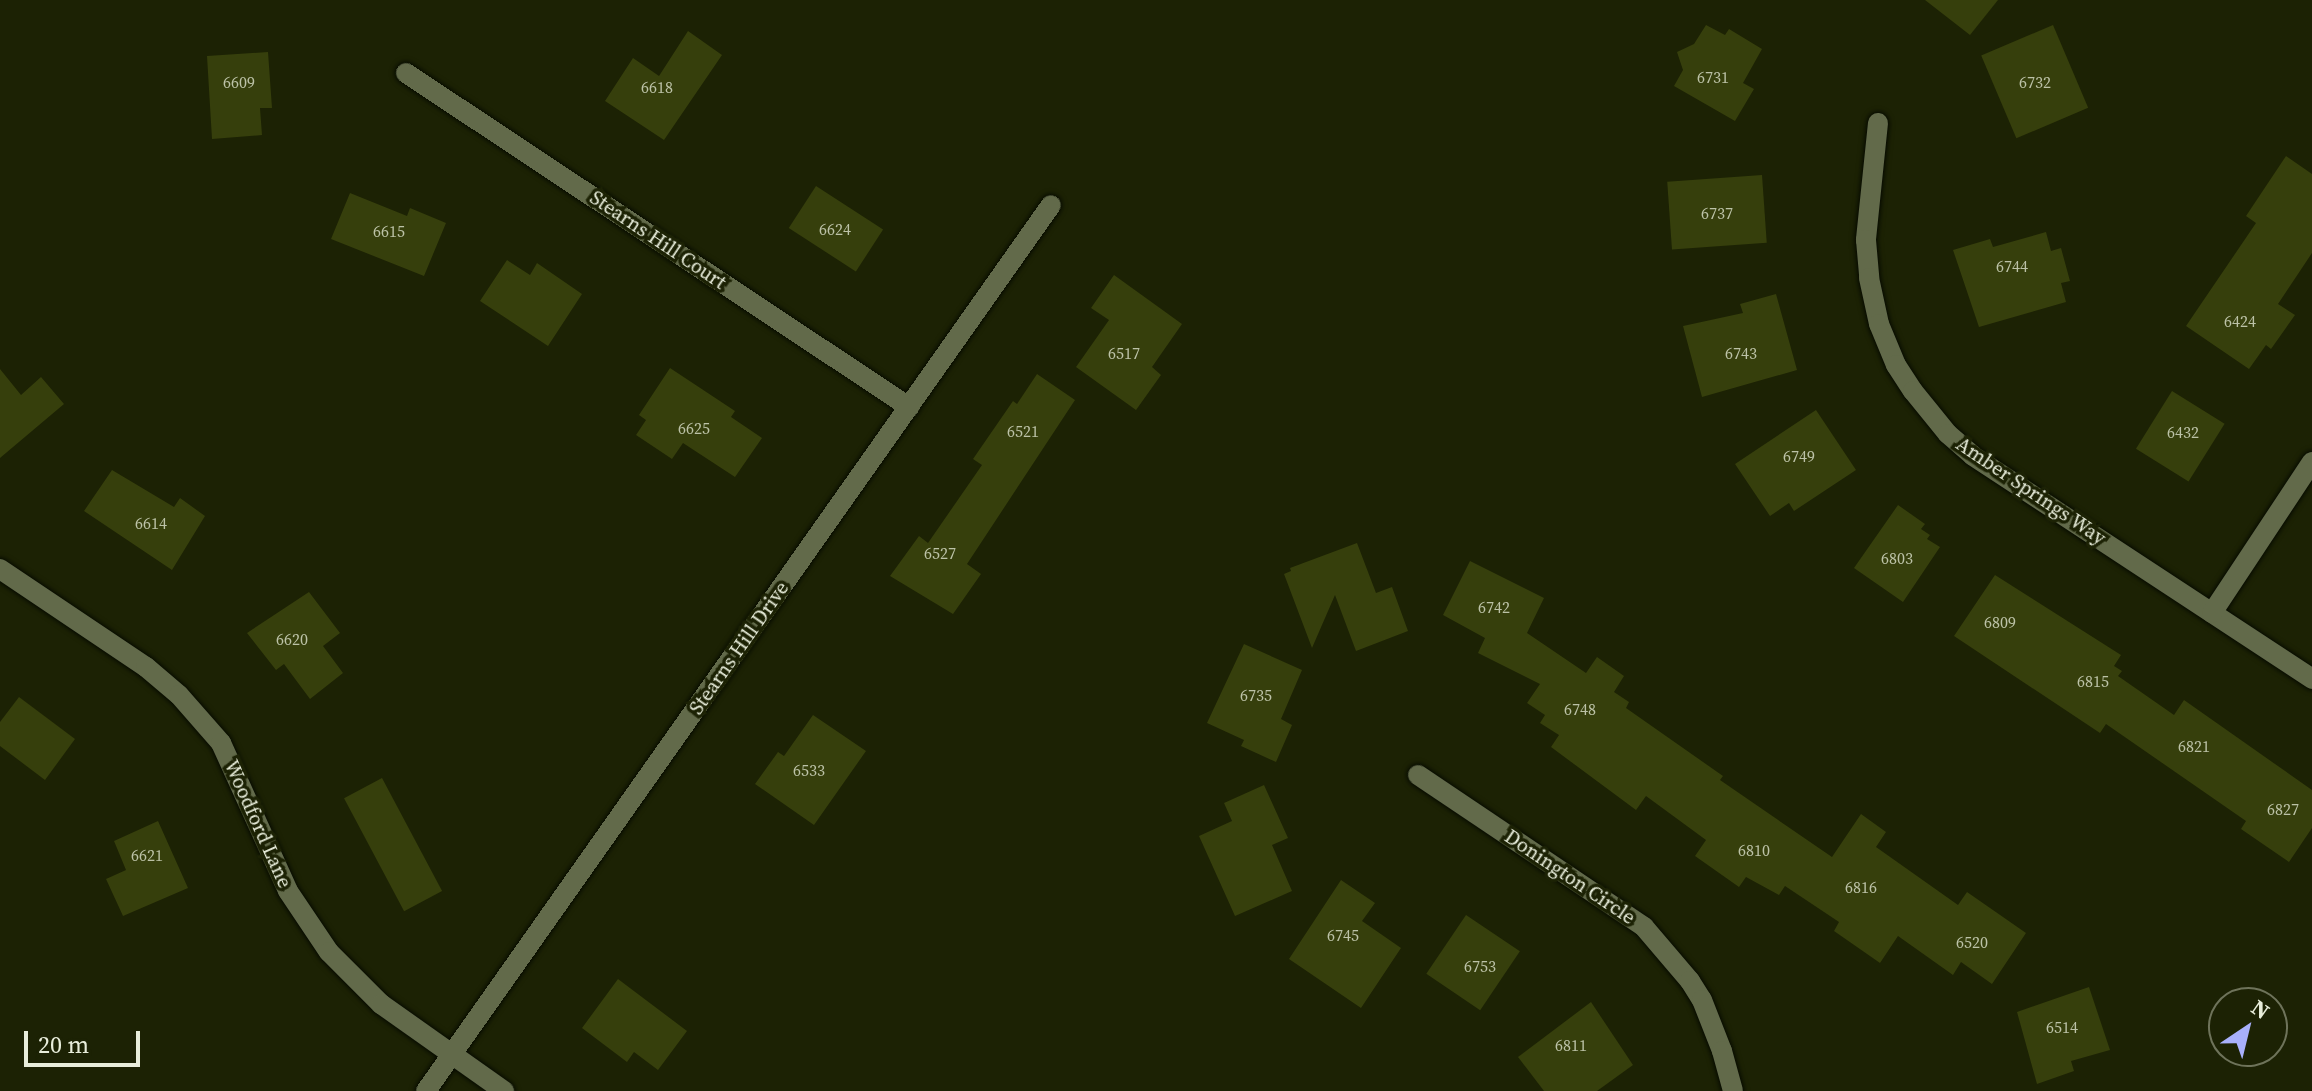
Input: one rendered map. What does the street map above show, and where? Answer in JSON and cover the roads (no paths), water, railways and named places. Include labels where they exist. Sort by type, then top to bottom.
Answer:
[{"type":"street","name":"Stearns Hill Court","points":[[406,73],[909,407]]},
{"type":"street","name":"Amber Springs Way","points":[[1878,123],[1866,240],[1869,278],[1879,324],[1896,365],[1913,391],[1948,434],[1973,456],[2312,679]]},
{"type":"street","name":"Stearns Hill Drive","points":[[426,1091],[1051,205]]},
{"type":"street","points":[[2212,613],[2312,462]]},
{"type":"street","name":"Woodford Lane","points":[[0,569],[146,667],[179,695],[221,743],[288,891],[329,952],[381,1004],[504,1091]]},
{"type":"street","name":"Donington Circle","points":[[1418,775],[1644,927],[1690,981],[1702,1000],[1722,1051],[1733,1091]]}]
